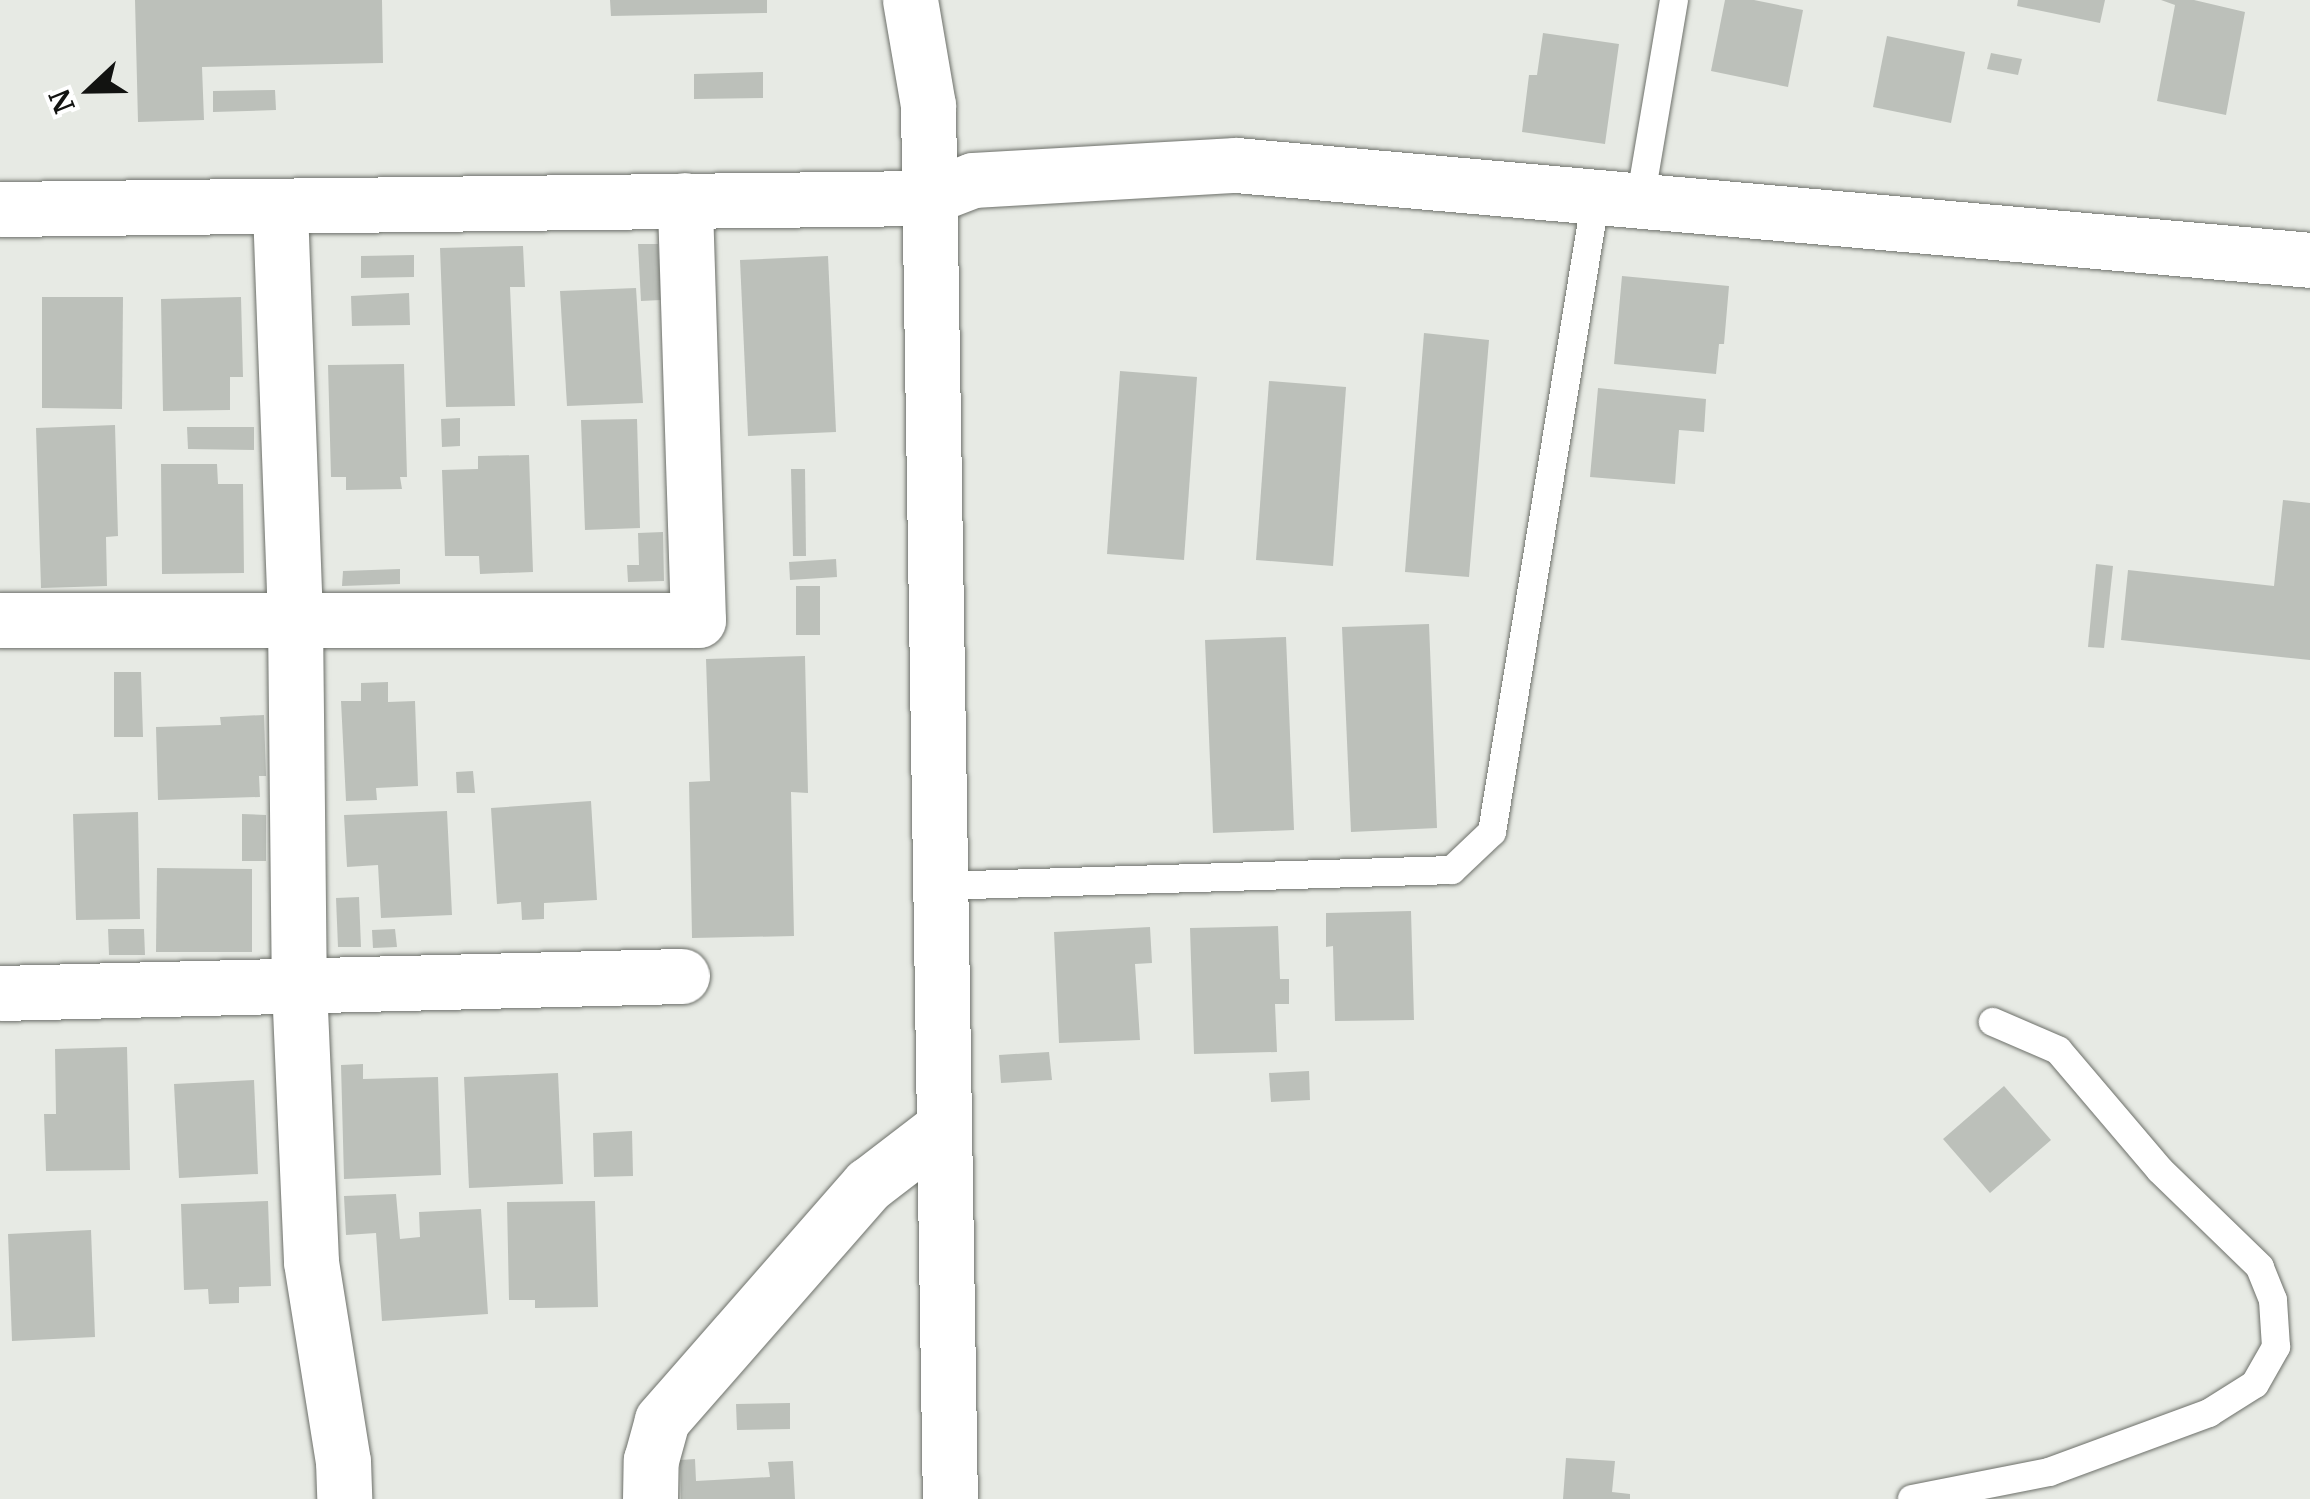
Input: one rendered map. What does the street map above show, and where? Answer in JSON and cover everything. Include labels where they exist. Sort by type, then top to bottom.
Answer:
[{"type":"street","points":[[910,0],[928,105],[926,198],[950,1499]]},
{"type":"street","points":[[0,210],[926,198],[973,180],[1236,165],[2310,260]]},
{"type":"street","points":[[0,620],[698,620],[685,200]]},
{"type":"street","points":[[280,209],[295,619],[299,986],[311,1262],[343,1461],[344,1499]]},
{"type":"street","points":[[0,993],[682,976]]},
{"type":"street","points":[[650,1499],[651,1460],[662,1420],[868,1185],[941,1129]]},
{"type":"lane","points":[[938,886],[1452,870],[1492,832],[1618,199],[1674,0]]},
{"type":"lane","points":[[1912,1499],[2049,1472],[2210,1413],[2255,1384],[2276,1347],[2273,1300],[2260,1267],[2160,1170],[2058,1050],[1993,1022]]},
{"type":"building","points":[[135,0],[382,0],[383,63],[202,67],[204,120],[138,122]]},
{"type":"building","points":[[610,0],[767,0],[767,13],[611,16]]},
{"type":"building","points":[[1725,0],[1754,0],[1803,10],[1788,87],[1711,71]]},
{"type":"building","points":[[2018,0],[2105,0],[2100,23],[2017,6]]},
{"type":"building","points":[[2161,0],[2194,0],[2245,12],[2226,115],[2157,101],[2175,5]]},
{"type":"building","points":[[1543,33],[1619,44],[1605,144],[1522,132],[1529,75],[1537,75]]},
{"type":"building","points":[[1887,36],[1965,52],[1951,123],[1873,107]]},
{"type":"building","points":[[1991,53],[2022,59],[2018,75],[1987,69]]},
{"type":"building","points":[[763,72],[763,98],[694,99],[694,74]]},
{"type":"building","points":[[275,90],[276,110],[213,112],[213,91]]},
{"type":"building","points":[[638,244],[658,244],[661,300],[641,301]]},
{"type":"building","points":[[523,246],[525,287],[510,287],[515,406],[446,407],[440,248]]},
{"type":"building","points":[[414,255],[414,277],[361,278],[361,256]]},
{"type":"building","points":[[828,256],[836,432],[748,436],[740,260]]},
{"type":"building","points":[[1622,276],[1729,286],[1724,344],[1719,344],[1716,374],[1614,364]]},
{"type":"building","points":[[636,288],[643,403],[567,406],[560,291]]},
{"type":"building","points":[[409,293],[410,325],[352,326],[351,296]]},
{"type":"building","points":[[42,297],[123,297],[122,409],[42,408]]},
{"type":"building","points":[[241,297],[243,377],[230,377],[230,410],[163,411],[161,299]]},
{"type":"building","points":[[1424,333],[1489,340],[1469,577],[1405,572]]},
{"type":"building","points":[[404,364],[407,477],[400,477],[402,489],[346,490],[346,477],[331,477],[328,365]]},
{"type":"building","points":[[1120,371],[1197,377],[1184,560],[1107,554]]},
{"type":"building","points":[[1269,381],[1346,387],[1333,566],[1256,560]]},
{"type":"building","points":[[1598,388],[1706,399],[1704,432],[1679,430],[1675,484],[1590,477]]},
{"type":"building","points":[[460,418],[460,446],[442,447],[441,419]]},
{"type":"building","points":[[637,419],[640,528],[585,530],[581,420]]},
{"type":"building","points":[[115,425],[118,536],[106,537],[107,586],[41,588],[36,428]]},
{"type":"building","points":[[187,427],[254,427],[254,450],[188,449]]},
{"type":"building","points":[[529,455],[533,572],[480,574],[479,556],[445,556],[442,470],[478,469],[478,456]]},
{"type":"building","points":[[161,464],[217,464],[218,484],[243,484],[244,573],[162,574]]},
{"type":"building","points":[[791,469],[805,469],[806,556],[793,556]]},
{"type":"building","points":[[2283,500],[2310,503],[2310,660],[2121,640],[2128,570],[2274,586]]},
{"type":"building","points":[[663,532],[664,581],[628,582],[627,565],[639,565],[638,533]]},
{"type":"building","points":[[836,559],[837,577],[790,580],[789,562]]},
{"type":"building","points":[[2096,564],[2113,566],[2104,648],[2088,647]]},
{"type":"building","points":[[400,569],[400,584],[342,586],[343,571]]},
{"type":"building","points":[[796,586],[820,586],[820,635],[796,635]]},
{"type":"building","points":[[1429,624],[1437,828],[1351,832],[1342,627]]},
{"type":"building","points":[[1286,637],[1294,830],[1213,833],[1205,640]]},
{"type":"building","points":[[805,656],[808,793],[791,792],[794,936],[692,938],[689,782],[710,781],[706,659]]},
{"type":"building","points":[[114,672],[141,672],[143,737],[114,737]]},
{"type":"building","points":[[388,682],[388,702],[415,701],[418,786],[376,788],[377,800],[346,801],[341,701],[361,701],[361,683]]},
{"type":"building","points":[[264,715],[266,776],[259,776],[260,797],[158,800],[156,727],[221,725],[220,717]]},
{"type":"building","points":[[473,771],[475,793],[457,793],[456,772]]},
{"type":"building","points":[[591,801],[597,900],[544,903],[544,919],[522,920],[521,902],[497,904],[491,808]]},
{"type":"building","points":[[447,811],[452,915],[381,918],[378,865],[347,867],[344,815]]},
{"type":"building","points":[[138,812],[140,919],[76,920],[73,814]]},
{"type":"building","points":[[242,814],[266,815],[266,861],[242,861]]},
{"type":"building","points":[[157,868],[252,869],[252,952],[156,952]]},
{"type":"building","points":[[359,897],[361,947],[338,947],[336,898]]},
{"type":"building","points":[[1411,911],[1414,1020],[1335,1021],[1333,946],[1326,947],[1326,913]]},
{"type":"building","points":[[1278,926],[1280,979],[1289,979],[1289,1004],[1275,1004],[1277,1052],[1194,1054],[1190,928]]},
{"type":"building","points":[[1150,927],[1152,963],[1135,964],[1140,1040],[1059,1043],[1054,932]]},
{"type":"building","points":[[108,929],[144,929],[145,955],[109,955]]},
{"type":"building","points":[[395,929],[397,947],[373,948],[372,930]]},
{"type":"building","points":[[127,1047],[130,1170],[46,1171],[44,1114],[56,1114],[55,1049]]},
{"type":"building","points":[[1049,1052],[1052,1080],[1001,1083],[999,1055]]},
{"type":"building","points":[[363,1064],[363,1079],[438,1077],[441,1175],[344,1179],[341,1065]]},
{"type":"building","points":[[1309,1071],[1310,1100],[1271,1102],[1269,1073]]},
{"type":"building","points":[[558,1073],[563,1184],[469,1188],[464,1077]]},
{"type":"building","points":[[254,1080],[258,1174],[179,1178],[174,1084]]},
{"type":"building","points":[[2004,1086],[2051,1140],[1990,1193],[1943,1139]]},
{"type":"building","points":[[632,1131],[633,1176],[594,1177],[593,1133]]},
{"type":"building","points":[[396,1194],[400,1239],[420,1237],[419,1212],[481,1209],[488,1314],[382,1321],[376,1233],[346,1235],[344,1196]]},
{"type":"building","points":[[268,1201],[271,1286],[239,1287],[239,1303],[209,1304],[208,1289],[184,1290],[181,1204]]},
{"type":"building","points":[[595,1201],[598,1307],[535,1308],[535,1300],[509,1300],[507,1202]]},
{"type":"building","points":[[91,1230],[95,1337],[12,1341],[8,1234]]},
{"type":"building","points":[[790,1403],[790,1429],[737,1430],[736,1404]]},
{"type":"building","points":[[1566,1458],[1615,1461],[1612,1492],[1630,1494],[1630,1499],[1563,1499]]},
{"type":"building","points":[[695,1459],[696,1481],[770,1477],[768,1462],[793,1461],[795,1499],[681,1499],[680,1460]]}]
